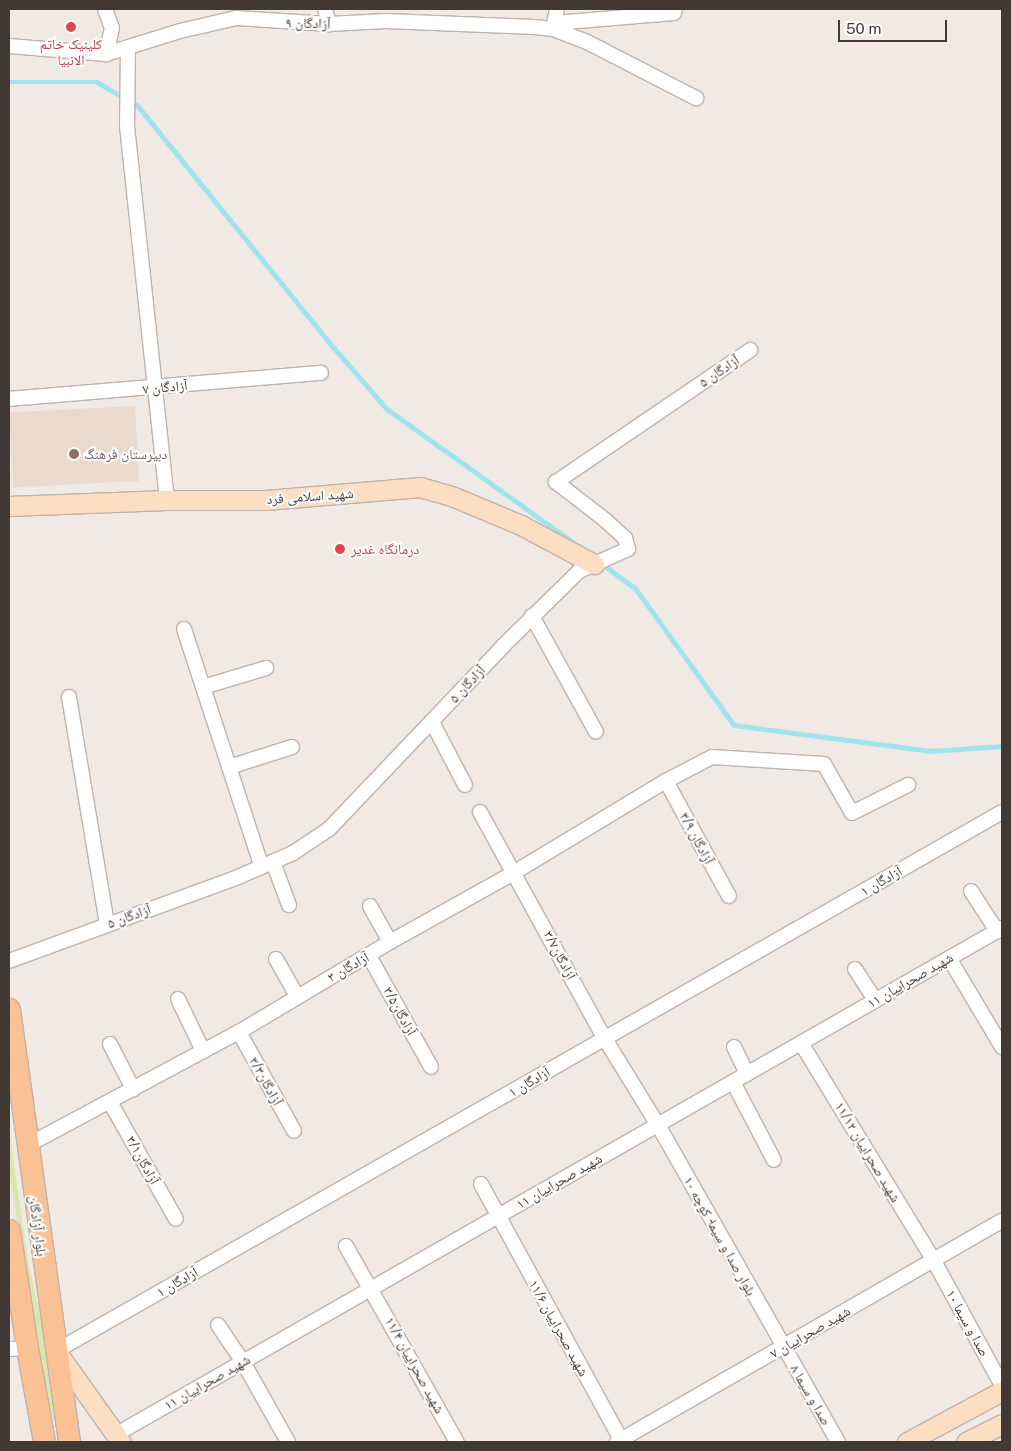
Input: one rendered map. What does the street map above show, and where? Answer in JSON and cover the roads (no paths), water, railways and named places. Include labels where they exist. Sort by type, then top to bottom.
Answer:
[{"type":"main road","name":"بلوار آزادگان","points":[[9,1009],[13,1078],[26,1146],[69,1442]]},
{"type":"main road","points":[[9,1230],[18,1349],[44,1442]]},
{"type":"street","points":[[106,9],[112,28],[106,54]]},
{"type":"street","points":[[325,9],[329,24]]},
{"type":"street","points":[[435,9],[439,22]]},
{"type":"street","points":[[555,20],[674,13],[675,9]]},
{"type":"street","name":"آزادگان ۹","points":[[9,46],[106,54],[180,31],[248,14],[329,24],[386,21],[555,20]]},
{"type":"street","points":[[555,20],[587,42],[696,98]]},
{"type":"street","points":[[128,48],[127,126],[167,500]]},
{"type":"street","name":"آزادگان ۵","points":[[9,961],[267,864],[293,853],[328,829],[532,616],[579,571],[628,549],[625,538],[604,519],[556,482],[750,350]]},
{"type":"street","name":"آزادگان ۷","points":[[9,399],[321,373]]},
{"type":"street","name":"شهید اسلامی فرد","points":[[9,506],[167,500],[266,500],[420,487],[454,497],[521,525],[594,564]]},
{"type":"street","points":[[532,616],[596,732]]},
{"type":"street","points":[[184,629],[229,767],[267,864],[289,905]]},
{"type":"street","points":[[203,686],[266,668]]},
{"type":"street","points":[[69,697],[107,924]]},
{"type":"street","points":[[432,722],[465,785]]},
{"type":"street","points":[[229,767],[292,747]]},
{"type":"street","name":"آزادگان ۳","points":[[26,1146],[239,1032],[297,996],[515,872],[666,781],[712,756],[824,764],[852,813],[908,786]]},
{"type":"street","name":"آزادگان ۳/۹","points":[[666,781],[729,896]]},
{"type":"street","name":"آزادگان۳/۷","points":[[480,812],[515,872],[605,1038],[658,1125]]},
{"type":"street","name":"آزادگان ۱","points":[[56,1351],[1002,812]]},
{"type":"street","points":[[971,890],[1000,929]]},
{"type":"street","points":[[370,906],[390,942]]},
{"type":"street","name":"شهید صحراییان ۱۱","points":[[118,1438],[243,1362],[1000,929]]},
{"type":"street","name":"آزادگان۳/۵","points":[[369,956],[431,1067]]},
{"type":"street","points":[[949,958],[1002,1047]]},
{"type":"street","points":[[276,959],[297,996]]},
{"type":"street","points":[[855,969],[875,1000]]},
{"type":"street","points":[[178,999],[203,1051]]},
{"type":"street","name":"آزادگان۳/۳","points":[[239,1032],[294,1131]]},
{"type":"street","name":"شهید صحراییان ۱۱/۱۲","points":[[801,1043],[934,1261]]},
{"type":"street","points":[[110,1044],[133,1089]]},
{"type":"street","points":[[734,1047],[747,1074]]},
{"type":"street","points":[[732,1082],[774,1160]]},
{"type":"street","name":"آزادگان۳/۱","points":[[110,1102],[176,1219]]},
{"type":"street","name":"بلوار صدا و سيما- كوچه ١٠","points":[[658,1125],[783,1347]]},
{"type":"street","name":"شهید صحراییان ۱۱/۶","points":[[481,1184],[620,1442]]},
{"type":"street","name":"شهید صحراییان ۷","points":[[620,1442],[1002,1222]]},
{"type":"street","name":"شهید صحراییان ۱۱/۴","points":[[346,1246],[372,1288],[458,1442]]},
{"type":"street","name":"صدا و سیما ۱۰","points":[[934,1261],[1002,1385]]},
{"type":"street","points":[[218,1325],[243,1362],[288,1442]]},
{"type":"street","name":"صدا و سیما ۸","points":[[783,1347],[838,1442]]},
{"type":"street","points":[[56,1351],[118,1438]]},
{"type":"street","points":[[907,1442],[1002,1391]]},
{"type":"street","points":[[966,1442],[1002,1424]]},
{"type":"waterway","points":[[9,82],[97,82],[138,106],[329,342],[387,409],[577,545]]},
{"type":"waterway","points":[[601,563],[636,589],[734,725],[931,751],[1002,746]]},
{"type":"place","name":"کلینیک خاتم الانبیا","points":[[71,27]]},
{"type":"place","name":"دبیرستان فرهنگ","points":[[74,454]]},
{"type":"place","name":"درمانگاه غدیر","points":[[340,549]]}]
